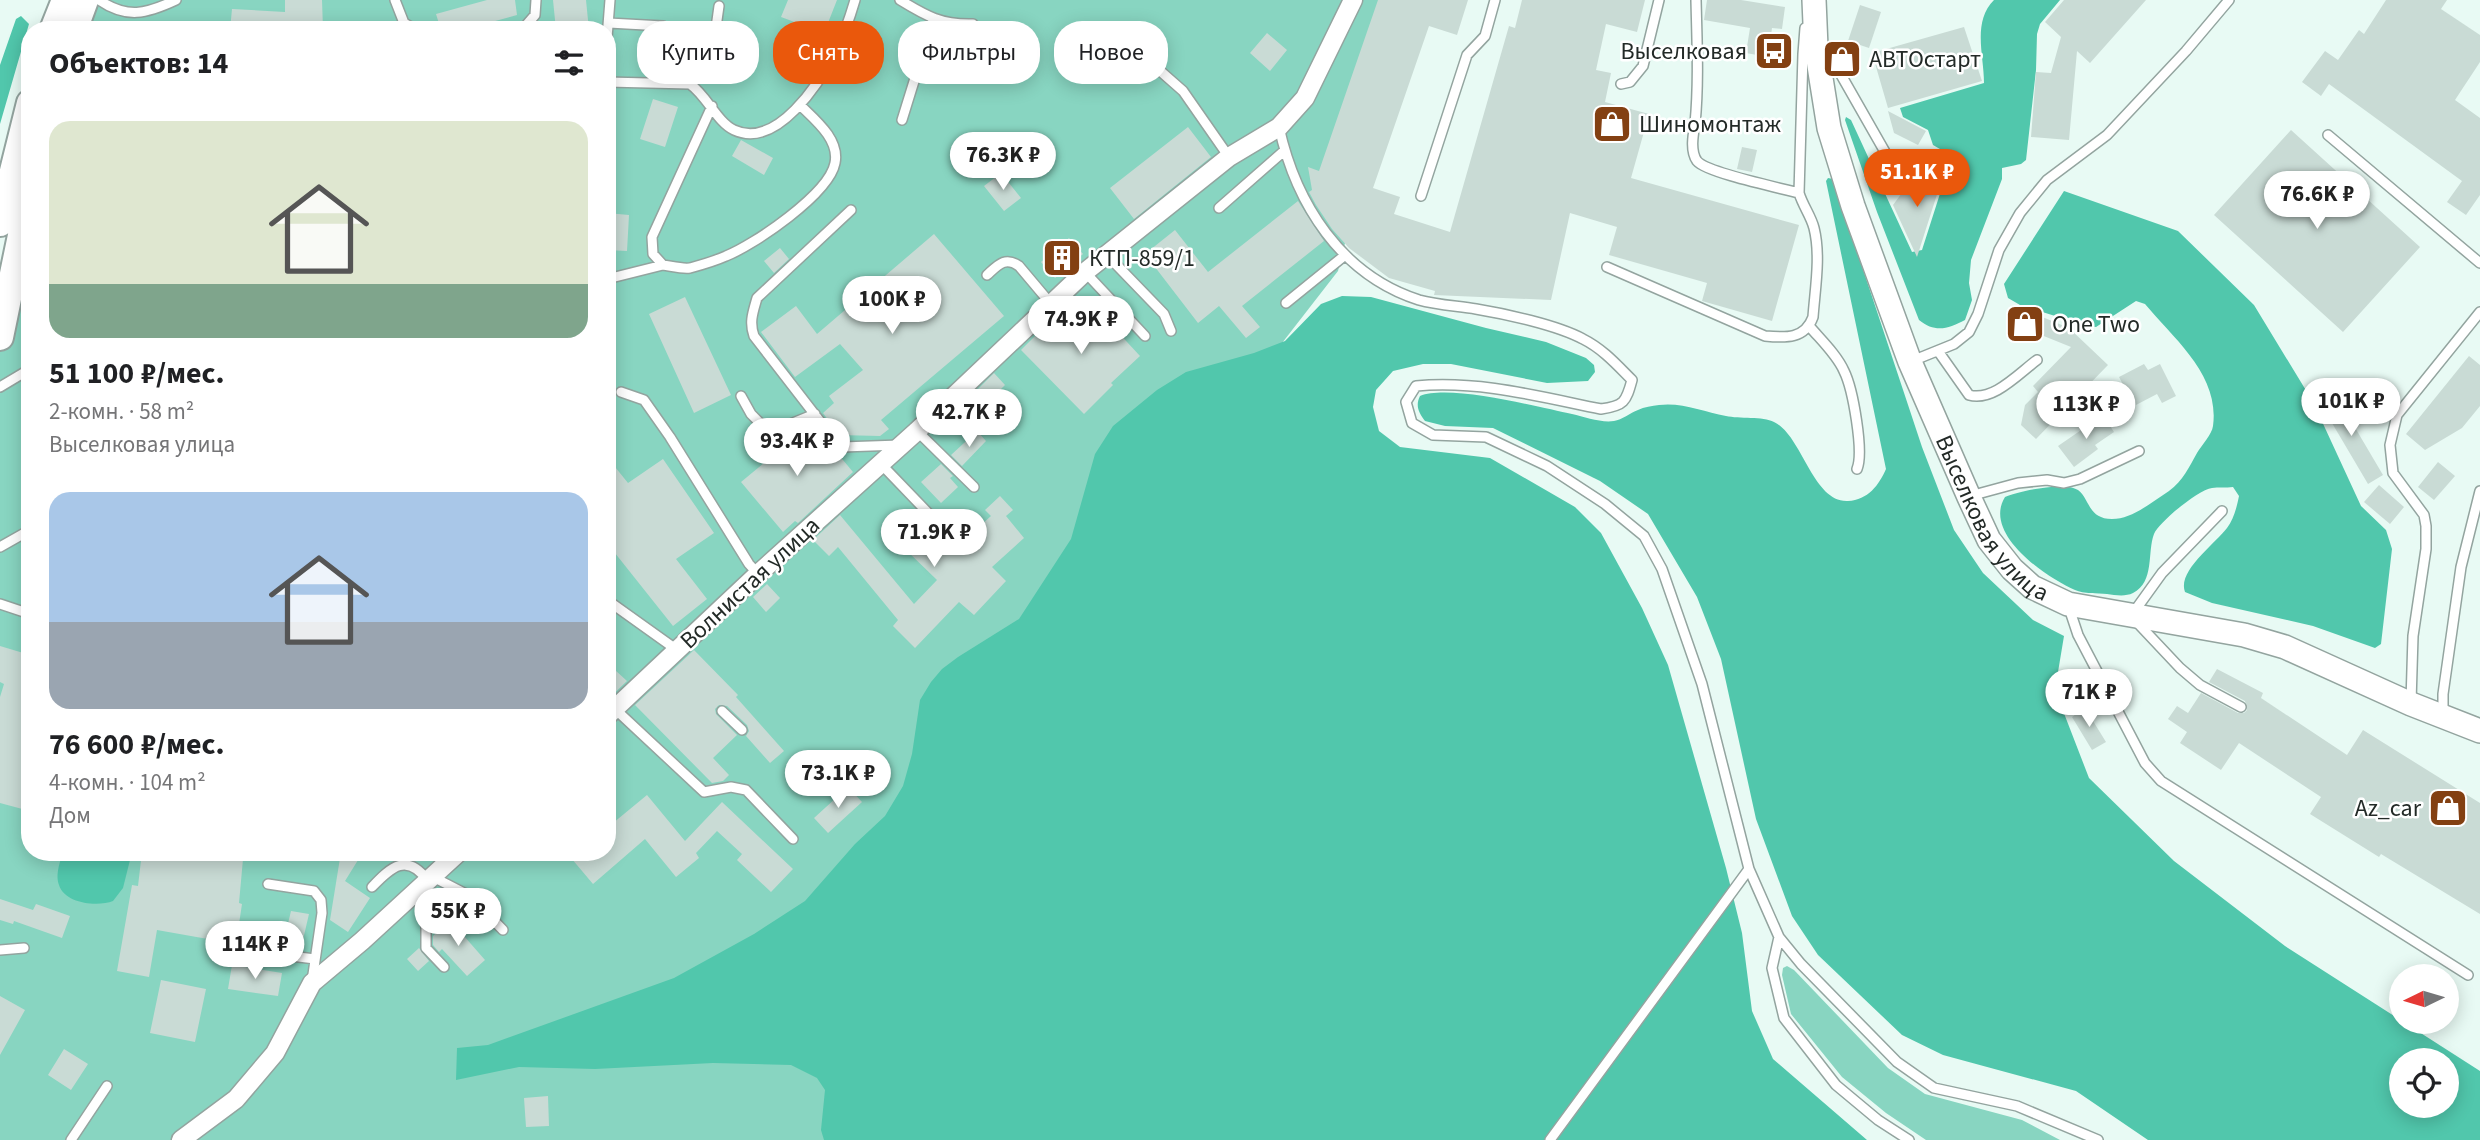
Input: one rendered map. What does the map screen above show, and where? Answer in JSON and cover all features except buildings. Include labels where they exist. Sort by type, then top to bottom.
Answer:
[{"type":"main road","points":[[57,21],[65,0]]},
{"type":"main road","points":[[77,21],[85,0]]},
{"type":"main road","points":[[0,337],[21,188]]},
{"type":"street","name":"Волнистая улица","points":[[616,709],[675,657],[758,574],[902,445],[1085,272],[1229,157],[1279,127],[1305,98],[1353,0]]},
{"type":"street","name":"Выселковая улица","points":[[1814,14],[1829,128],[1853,206],[1910,362],[1969,497],[1989,540],[2012,569],[2032,587],[2068,604],[2244,635],[2285,647],[2480,732]]},
{"type":"street","points":[[181,1140],[236,1099],[275,1053],[312,983],[449,861]]},
{"type":"lane","points":[[99,0],[127,13],[151,11],[176,0]]},
{"type":"lane","points":[[395,0],[401,21]]},
{"type":"lane","points":[[530,21],[535,15],[536,0]]},
{"type":"lane","points":[[609,21],[610,0]]},
{"type":"lane","points":[[690,84],[699,90],[722,121],[734,130],[749,134],[764,133],[777,127],[800,104],[836,51],[855,0]]},
{"type":"lane","points":[[900,0],[939,21]]},
{"type":"lane","points":[[1421,196],[1467,55],[1485,36],[1495,0]]},
{"type":"lane","points":[[1621,83],[1630,82],[1643,66],[1659,0]]},
{"type":"lane","points":[[1696,0],[1699,83],[1693,140],[1695,159],[1730,175],[1799,193]]},
{"type":"lane","points":[[1910,362],[1954,344],[1969,332],[1978,314],[1999,250],[2020,213],[2047,180],[2106,135],[2186,51],[2229,0]]},
{"type":"lane","points":[[717,21],[719,6]]},
{"type":"lane","points":[[1607,267],[1765,336],[1788,337],[1802,334],[1810,327],[1813,317],[1816,242],[1811,220],[1802,205],[1799,193],[1802,54],[1805,27],[1814,14],[1897,173]]},
{"type":"lane","points":[[902,120],[933,20]]},
{"type":"lane","points":[[616,23],[637,25]]},
{"type":"lane","points":[[1168,78],[1183,92],[1229,157]]},
{"type":"lane","points":[[616,82],[637,83]]},
{"type":"lane","points":[[616,277],[663,265],[687,268],[728,256],[782,223],[819,189],[835,163],[834,148],[825,130],[800,104]]},
{"type":"lane","points":[[663,265],[653,254],[652,237],[712,106]]},
{"type":"lane","points":[[1279,127],[1284,151],[1312,213],[1344,256],[1380,285],[1420,300],[1479,309],[1543,325],[1583,339],[1610,357],[1632,380],[1627,400],[1616,407],[1601,409],[1490,387],[1452,385],[1416,386],[1406,402],[1412,423],[1433,435],[1486,437],[1547,466],[1605,503],[1644,536],[1662,569],[1702,684],[1749,869],[1779,937],[1801,964],[1897,1062],[1934,1088],[2017,1106],[2098,1140]]},
{"type":"lane","points":[[2328,135],[2480,263]]},
{"type":"lane","points":[[1219,208],[1284,151]]},
{"type":"lane","points":[[851,210],[757,298],[751,315],[751,327],[754,336],[842,447],[902,445]]},
{"type":"lane","points":[[1107,255],[1164,314],[1171,331]]},
{"type":"lane","points":[[1286,303],[1344,256]]},
{"type":"lane","points":[[987,275],[1000,263],[1012,261],[1051,304]]},
{"type":"lane","points":[[1085,272],[1145,336]]},
{"type":"lane","points":[[2411,704],[2413,636],[2427,526],[2424,515],[2393,473],[2390,445],[2392,431],[2397,415],[2480,312]]},
{"type":"lane","points":[[1810,327],[1844,370],[1854,409],[1860,450],[1861,460],[1857,469]]},
{"type":"lane","points":[[1938,351],[1969,395],[1979,398],[1989,395],[2037,360]]},
{"type":"lane","points":[[0,387],[21,374]]},
{"type":"lane","points":[[621,392],[643,400],[670,437],[749,564],[758,574]]},
{"type":"lane","points":[[741,396],[751,414],[763,426],[783,427],[815,414]]},
{"type":"lane","points":[[917,431],[974,486]]},
{"type":"lane","points":[[1969,497],[2018,483],[2048,480],[2064,483],[2080,479],[2139,451]]},
{"type":"lane","points":[[881,464],[931,516]]},
{"type":"lane","points":[[2443,716],[2443,694],[2461,567],[2480,491]]},
{"type":"lane","points":[[2222,511],[2162,573],[2131,616],[2180,668],[2200,685],[2241,707]]},
{"type":"lane","points":[[0,547],[21,535]]},
{"type":"lane","points":[[0,604],[21,611]]},
{"type":"lane","points":[[2068,604],[2078,635],[2145,763],[2161,781],[2469,975]]},
{"type":"lane","points":[[616,608],[675,657]]},
{"type":"lane","points":[[722,711],[742,730]]},
{"type":"lane","points":[[616,717],[704,792],[731,788],[746,790],[793,839]]},
{"type":"lane","points":[[372,887],[389,869],[400,865],[413,866],[430,879],[470,896],[503,930]]},
{"type":"lane","points":[[1550,1140],[1749,869]]},
{"type":"lane","points":[[268,884],[314,891],[321,900],[321,928],[312,983]]},
{"type":"lane","points":[[413,895],[426,912],[426,948],[444,967]]},
{"type":"lane","points":[[1779,937],[1772,968],[1784,1018],[1836,1085],[1878,1120],[1909,1140]]},
{"type":"lane","points":[[0,950],[24,948]]},
{"type":"lane","points":[[242,950],[315,959]]},
{"type":"lane","points":[[71,1140],[107,1086]]},
{"type":"green space","points":[[89,0],[1406,0],[1338,271],[1244,392],[904,1140],[0,1140],[0,317],[21,237],[21,861],[616,861],[616,21],[82,21]]},
{"type":"green space","points":[[1994,0],[2060,0],[2040,24],[2037,34],[2036,70],[2026,160],[2021,164],[2002,168],[2002,179],[1971,260],[1969,283],[1972,300],[1965,320],[1953,326],[1936,328],[1919,320],[1845,120],[1846,117],[1851,120],[1912,252],[1922,250],[1952,156],[1933,145],[1928,130],[1903,117],[1900,108],[1984,83],[1981,29],[1987,9]]},
{"type":"green space","points":[[21,16],[26,21],[21,21],[21,52],[0,124],[0,65],[16,19]]},
{"type":"green space","points":[[1828,178],[1833,179],[1922,447],[1954,530],[1983,573],[2033,620],[2064,636],[2055,690],[2089,778],[2174,861],[2285,946],[2389,1013],[2389,1034],[2422,1034],[2444,1048],[2389,1048],[2389,1118],[2459,1118],[2459,1058],[2480,1071],[2480,1140],[2148,1140],[2076,1091],[1943,1055],[1902,1035],[1818,955],[1792,916],[1756,819],[1721,659],[1697,597],[1648,514],[1600,481],[1493,428],[1445,426],[1425,421],[1418,406],[1420,396],[1452,393],[1495,398],[1604,421],[1617,420],[1645,407],[1668,404],[1731,417],[1764,419],[1784,429],[1826,491],[1836,499],[1848,501],[1867,495],[1880,481],[1886,469],[1826,181]]},
{"type":"green space","points":[[2064,191],[2178,231],[2254,305],[2313,402],[2361,506],[2386,530],[2392,549],[2381,644],[2375,648],[2313,626],[2212,603],[2185,592],[2184,584],[2192,567],[2232,521],[2239,496],[2233,487],[2206,490],[2189,500],[2163,522],[2154,534],[2145,582],[2130,594],[2086,593],[2075,590],[2034,565],[2010,540],[2002,525],[2000,511],[2005,497],[2042,488],[2071,487],[2082,494],[2098,516],[2112,519],[2128,516],[2178,483],[2213,426],[2213,408],[2202,374],[2145,304],[2136,301],[2096,327],[2020,305],[2008,298],[2004,284]]},
{"type":"green space","points":[[1342,296],[1371,297],[1546,342],[1586,358],[1594,365],[1595,372],[1588,381],[1547,383],[1451,364],[1423,364],[1393,371],[1376,390],[1373,407],[1379,431],[1400,447],[1490,458],[1575,507],[1601,533],[1642,608],[1668,665],[1742,933],[1752,1011],[1773,1059],[1867,1140],[824,1140],[821,1130],[825,1090],[817,1078],[791,1065],[713,1063],[595,1069],[519,1067],[456,1080],[457,1048],[488,1045],[674,978],[754,934],[805,901],[855,844],[885,816],[903,786],[912,754],[920,700],[931,682],[958,657],[1019,619],[1071,539],[1095,454],[1113,426],[1157,390],[1186,372],[1254,353],[1285,341],[1321,304]]},
{"type":"green space","points":[[60,861],[130,861],[123,888],[113,901],[99,904],[75,900],[62,891],[58,868]]},
{"type":"green space","points":[[1787,966],[1794,970],[1888,1068],[1925,1094],[2022,1120],[2060,1140],[1926,1140],[1886,1113],[1842,1077],[1791,1014],[1782,975],[1783,968]]},
{"type":"place","name":"Выселковая","points":[[1774,51]]},
{"type":"place","name":"АВТОстарт","points":[[1842,59]]},
{"type":"place","name":"Шиномонтаж","points":[[1612,124]]},
{"type":"place","name":"КТП-859/1","points":[[1062,258]]},
{"type":"place","name":"One Two","points":[[2025,324]]},
{"type":"place","name":"Az_car","points":[[2448,808]]}]
